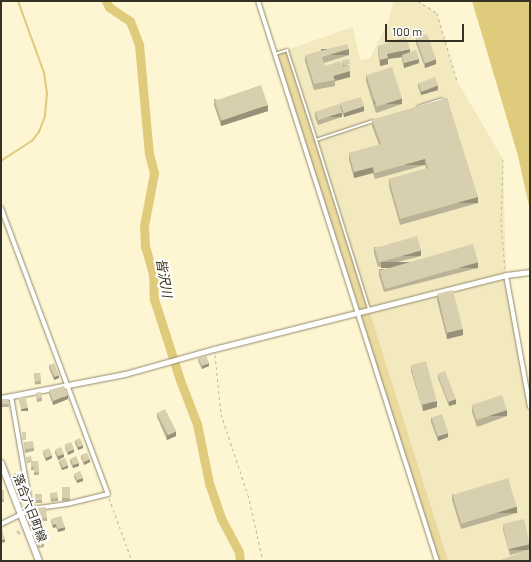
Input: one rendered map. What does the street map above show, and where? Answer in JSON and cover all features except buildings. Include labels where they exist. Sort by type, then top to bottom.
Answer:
[{"type":"main road","name":"落合六日町線","points":[[1,463],[39,561]]},
{"type":"street","points":[[258,1],[437,561]]},
{"type":"street","points":[[1,208],[108,494],[67,504],[32,509],[1,524]]},
{"type":"street","points":[[1,398],[149,368],[214,348],[506,276],[530,272]]},
{"type":"street","points":[[506,276],[530,407]]},
{"type":"street","points":[[11,396],[35,532],[28,534]]},
{"type":"lane","points":[[275,54],[287,50],[369,310]]},
{"type":"lane","points":[[412,108],[442,98]]},
{"type":"lane","points":[[316,140],[375,120]]},
{"type":"path","points":[[418,1],[437,13],[457,81]]},
{"type":"path","points":[[504,159],[501,224],[506,276]]},
{"type":"path","points":[[214,348],[221,414],[248,495],[263,561]]},
{"type":"path","points":[[108,494],[132,561]]},
{"type":"shaded area","points":[[394,1],[418,1],[437,13],[457,81],[503,159],[506,275],[530,407],[530,561],[437,561],[275,54],[353,27],[360,60],[370,58],[388,22]]},
{"type":"shaded area","points":[[472,1],[528,1],[530,6],[530,210],[518,156]]},
{"type":"shaded area","points":[[287,50],[448,561],[437,561],[275,54]]},
{"type":"waterway","points":[[1,161],[32,141],[39,132],[45,116],[47,94],[44,73],[18,1]]},
{"type":"waterway","name":"皆沢川","points":[[106,1],[109,7],[130,21],[139,45],[149,154],[154,173],[144,226],[145,246],[153,274],[154,299],[180,380],[197,424],[209,483],[221,518],[239,552],[240,561]]}]
